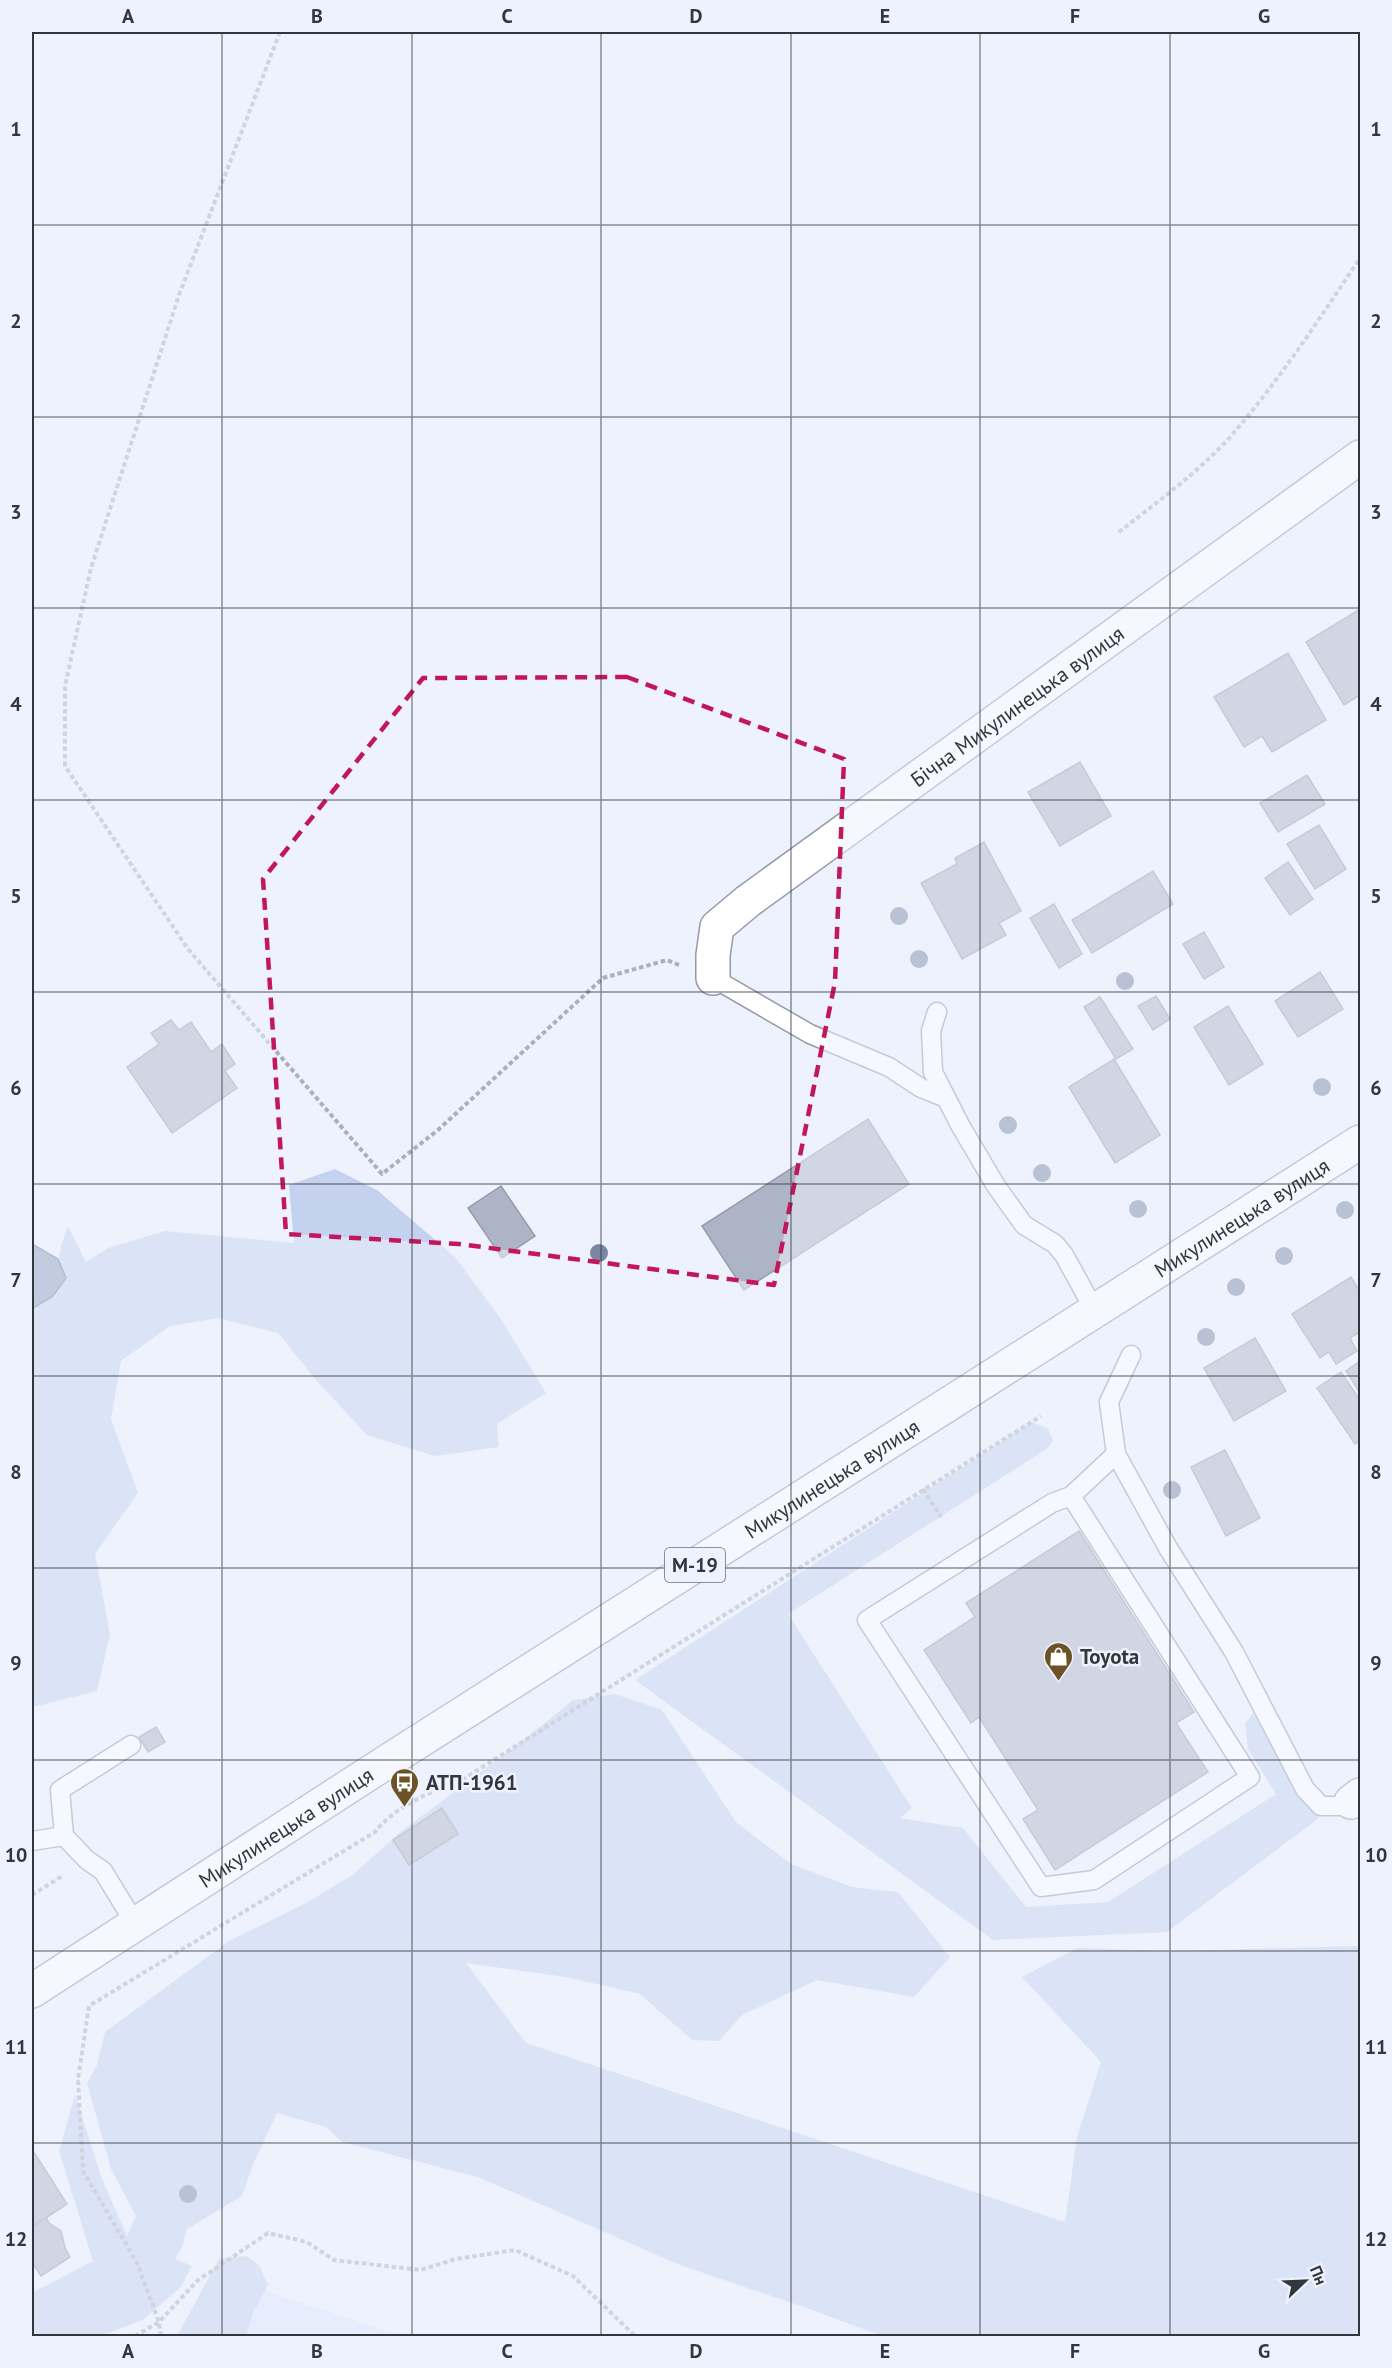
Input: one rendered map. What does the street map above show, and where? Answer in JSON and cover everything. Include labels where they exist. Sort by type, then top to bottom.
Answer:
[{"type":"main road","name":"Бічна Микулинецька вулиця","points":[[713,978],[717,927],[748,901],[1360,457]]},
{"type":"main road","name":"Микулинецька вулиця","points":[[32,1991],[398,1754],[1360,1142]]},
{"type":"lane","points":[[713,978],[810,1034],[889,1067],[921,1088],[946,1098]]},
{"type":"lane","points":[[937,1012],[931,1031],[933,1072],[946,1098],[996,1186],[1024,1225],[1055,1244],[1064,1255],[1095,1311]]},
{"type":"lane","points":[[1131,1355],[1109,1402],[1116,1454],[1167,1548],[1234,1652],[1305,1789],[1321,1806],[1340,1806],[1356,1799]]},
{"type":"lane","points":[[1071,1496],[1250,1777],[1094,1880],[1041,1887],[867,1620],[1052,1503],[1071,1496],[1116,1454]]},
{"type":"lane","points":[[131,1745],[60,1790],[64,1836],[87,1860],[103,1871],[136,1925]]},
{"type":"lane","points":[[32,1841],[64,1836]]},
{"type":"path","points":[[280,32],[179,295],[91,568],[65,686],[66,766],[188,949],[382,1174],[438,1130],[603,978],[667,960],[713,978]]},
{"type":"path","points":[[1119,532],[1173,490],[1230,437],[1307,338],[1360,258]]},
{"type":"path","points":[[161,2337],[159,2322],[137,2263],[83,2171],[78,2079],[88,2006],[375,1832],[385,1818],[434,1789],[457,1783],[1041,1416]]},
{"type":"path","points":[[923,1489],[941,1517]]},
{"type":"path","points":[[32,1895],[87,1860]]},
{"type":"path","points":[[135,2337],[159,2322],[197,2281],[268,2233],[307,2242],[334,2260],[420,2270],[456,2259],[515,2250],[573,2276],[635,2337]]},
{"type":"highlighted area","points":[[627,677],[844,759],[835,982],[774,1285],[459,1244],[286,1234],[263,879],[423,678]]},
{"type":"shaded area","points":[[335,1169],[377,1190],[455,1257],[501,1319],[546,1393],[497,1424],[499,1447],[435,1456],[367,1435],[317,1381],[278,1333],[219,1318],[170,1326],[121,1361],[111,1419],[138,1493],[95,1554],[110,1634],[97,1691],[33,1707],[32,1312],[55,1286],[61,1246],[68,1226],[86,1262],[108,1248],[165,1231],[294,1243],[289,1185]]},
{"type":"shaded area","points":[[32,1244],[58,1259],[66,1278],[53,1296],[32,1309]]},
{"type":"shaded area","points":[[1032,1422],[1048,1429],[1053,1440],[1048,1448],[788,1614],[912,1808],[900,1818],[963,1828],[1026,1907],[1108,1902],[1276,1794],[1248,1749],[1245,1724],[1253,1713],[1319,1818],[1167,1932],[993,1940],[635,1680]]},
{"type":"shaded area","points":[[615,1694],[662,1710],[736,1822],[791,1864],[852,1887],[898,1892],[950,1957],[914,1997],[817,1980],[742,2015],[719,2041],[692,2040],[640,1994],[566,1977],[466,1963],[526,2043],[1065,2222],[1077,2137],[1101,2062],[1022,1977],[1077,1948],[1172,1951],[1360,1946],[1360,2336],[882,2336],[680,2265],[478,2177],[342,2142],[326,2127],[277,2113],[254,2162],[242,2196],[187,2229],[182,2247],[175,2259],[192,2266],[180,2288],[144,2319],[101,2336],[32,2336],[32,2293],[93,2261],[59,2151],[75,2095],[102,2179],[127,2236],[136,2216],[111,2169],[87,2083],[97,2065],[105,2032],[229,1941],[308,1902],[354,1874],[399,1833],[525,1739],[573,1700]]},
{"type":"shaded area","points":[[246,2256],[259,2265],[268,2285],[253,2313],[246,2336],[177,2336],[219,2259]]},
{"type":"shaded area","points":[[231,2277],[280,2296],[402,2336],[220,2336]]},
{"type":"building","points":[[1360,609],[1360,695],[1344,705],[1306,642]]},
{"type":"building","points":[[1288,653],[1326,720],[1272,752],[1262,736],[1244,747],[1214,697]]},
{"type":"building","points":[[1080,762],[1111,816],[1060,846],[1028,792]]},
{"type":"building","points":[[1307,775],[1325,804],[1278,832],[1260,803]]},
{"type":"building","points":[[1319,825],[1346,869],[1315,889],[1287,844]]},
{"type":"building","points":[[984,842],[1021,911],[999,923],[1006,935],[962,959],[921,883],[957,864],[955,858]]},
{"type":"building","points":[[1288,862],[1313,899],[1290,915],[1265,878]]},
{"type":"building","points":[[1153,871],[1173,904],[1092,953],[1072,920]]},
{"type":"building","points":[[1054,904],[1082,954],[1059,968],[1030,918]]},
{"type":"building","points":[[1204,932],[1224,967],[1204,979],[1183,944]]},
{"type":"building","points":[[1320,972],[1343,1009],[1298,1037],[1275,1001]]},
{"type":"building","points":[[1156,996],[1170,1019],[1153,1030],[1138,1006]]},
{"type":"building","points":[[1100,997],[1133,1049],[1116,1059],[1084,1007]]},
{"type":"building","points":[[1228,1006],[1263,1064],[1229,1085],[1194,1027]]},
{"type":"building","points":[[171,1020],[179,1030],[191,1022],[211,1052],[222,1044],[235,1064],[225,1071],[237,1088],[172,1133],[127,1067],[159,1044],[151,1033]]},
{"type":"building","points":[[1114,1059],[1160,1135],[1115,1163],[1069,1087]]},
{"type":"building","points":[[868,1119],[909,1184],[744,1290],[702,1226]]},
{"type":"building","points":[[501,1186],[535,1236],[502,1258],[468,1208]]},
{"type":"building","points":[[1351,1277],[1360,1292],[1360,1332],[1350,1338],[1357,1351],[1336,1364],[1329,1352],[1320,1358],[1292,1314]]},
{"type":"building","points":[[1255,1338],[1286,1391],[1234,1421],[1204,1368]]},
{"type":"building","points":[[1360,1361],[1360,1393],[1346,1371]]},
{"type":"building","points":[[1341,1372],[1360,1400],[1360,1441],[1355,1444],[1317,1388]]},
{"type":"building","points":[[1225,1450],[1260,1518],[1226,1536],[1191,1467]]},
{"type":"building","name":"Toyota","points":[[1079,1531],[1194,1712],[1176,1723],[1208,1772],[1055,1870],[1023,1819],[1038,1810],[979,1717],[971,1723],[924,1650],[975,1617],[966,1603]]},
{"type":"building","points":[[156,1727],[165,1742],[148,1752],[139,1737]]},
{"type":"building","points":[[442,1808],[458,1834],[409,1865],[393,1840]]},
{"type":"building","points":[[32,2149],[67,2204],[32,2227]]},
{"type":"building","points":[[46,2217],[49,2223],[61,2231],[70,2257],[41,2276],[32,2262],[32,2227]]},
{"type":"place","name":"Toyota","points":[[1059,1682]]},
{"type":"place","name":"АТП-1961","points":[[405,1808]]}]
